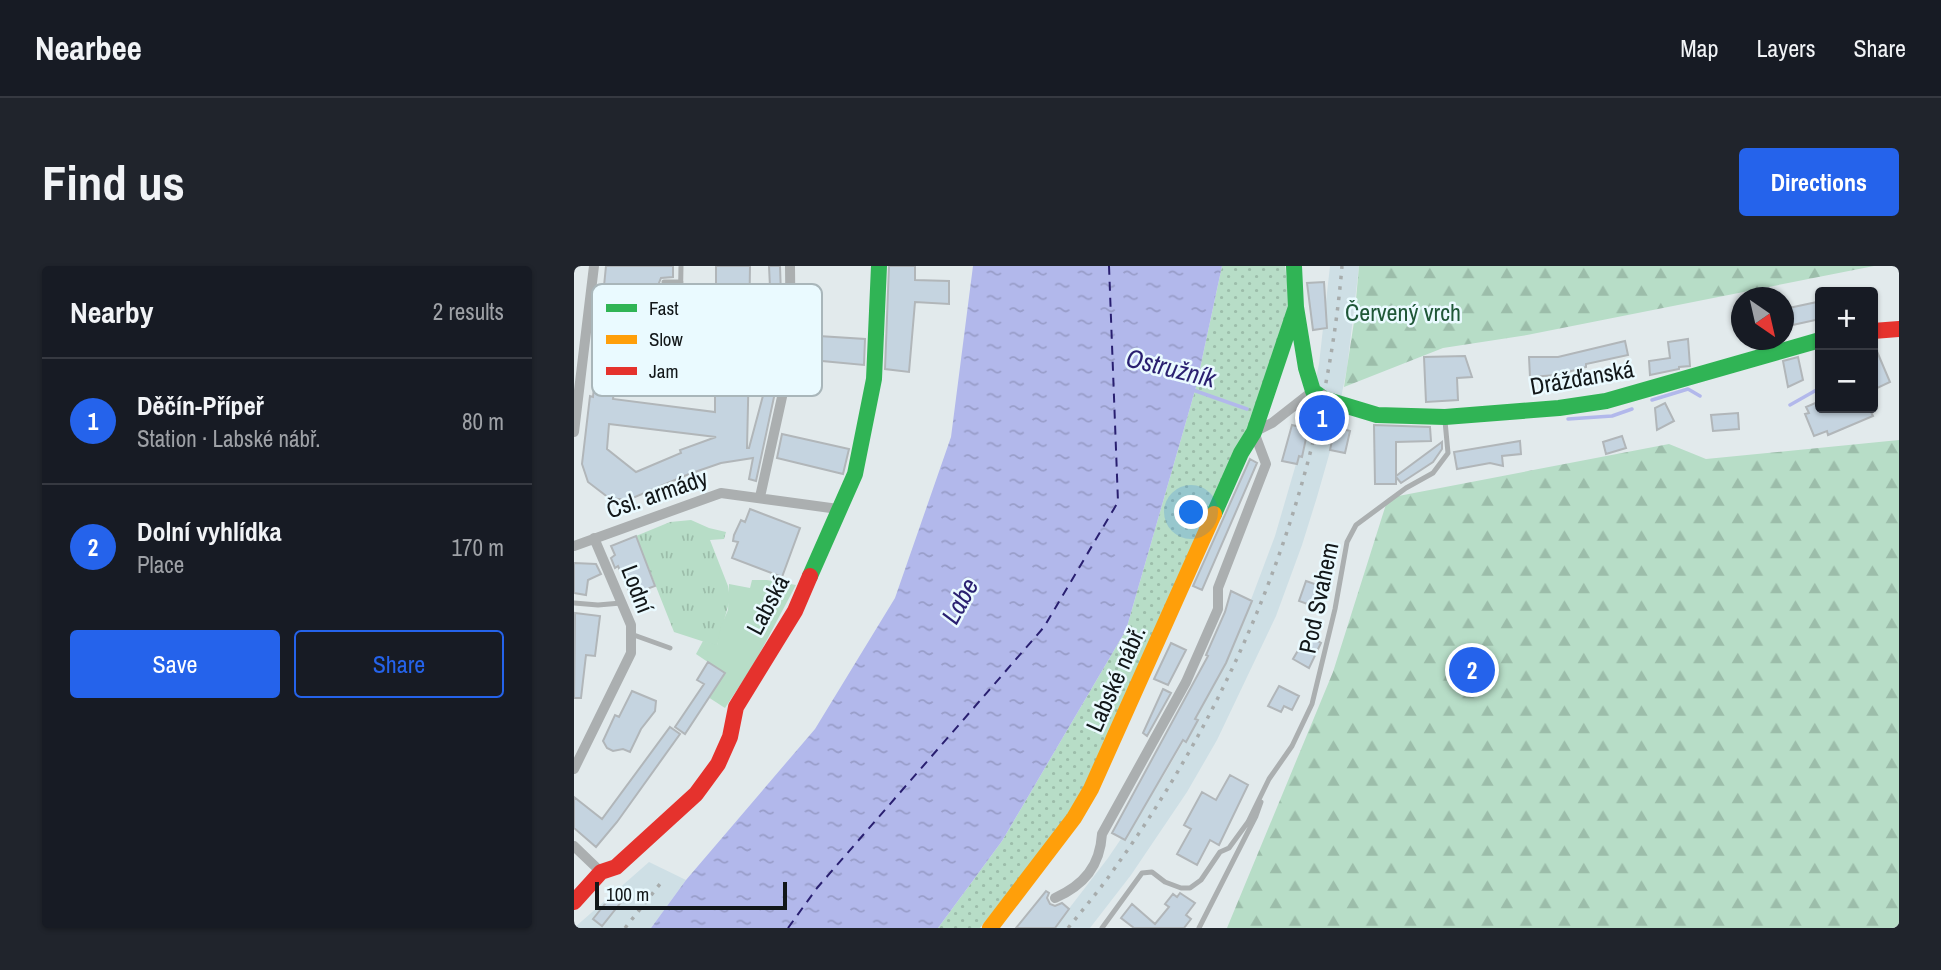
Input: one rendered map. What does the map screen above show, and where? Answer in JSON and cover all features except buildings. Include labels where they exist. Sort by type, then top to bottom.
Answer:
[{"type":"street","points":[[574,432],[594,266]]},
{"type":"street","points":[[790,266],[790,284]]},
{"type":"street","name":"Labská","points":[[574,902],[601,872],[616,867],[696,794],[718,764],[730,737],[736,706],[795,611],[855,474],[874,379],[879,266]]},
{"type":"street","name":"Labské nábř.","points":[[1254,432],[1272,423],[1313,391],[1306,368],[1296,307],[1294,266]]},
{"type":"street","name":"Labské nábř.","points":[[990,928],[1074,818],[1091,789],[1241,453],[1254,432],[1296,307]]},
{"type":"street","points":[[1878,331],[1899,329]]},
{"type":"street","name":"Drážďanská","points":[[1313,391],[1324,399],[1377,415],[1445,418],[1559,408],[1606,401],[1815,341]]},
{"type":"street","points":[[760,497],[782,396]]},
{"type":"street","points":[[1055,898],[1069,892],[1099,859],[1102,834],[1186,682],[1218,609],[1218,588],[1266,464],[1254,432]]},
{"type":"street","name":"Čsl. armády","points":[[574,546],[721,493],[838,509]]},
{"type":"street","name":"Lodní","points":[[574,769],[631,653],[631,625],[594,538]]},
{"type":"street","points":[[574,846],[601,872]]},
{"type":"lane","points":[[664,282],[681,282],[681,266]]},
{"type":"lane","name":"Pod Svahem","points":[[1101,928],[1142,873],[1152,872],[1165,882],[1181,888],[1190,888],[1202,880],[1220,852],[1229,848],[1248,822],[1269,779],[1292,746],[1312,704],[1335,609],[1347,542],[1356,525],[1406,488],[1433,473],[1448,453],[1445,418]]},
{"type":"lane","points":[[574,603],[621,603]]},
{"type":"lane","points":[[631,634],[670,648]]},
{"type":"lane","name":"Pod Svahem","points":[[1199,928],[1256,816],[1269,779]]},
{"type":"shaded area","points":[[1330,266],[1359,266],[1347,368],[1331,448],[1317,497],[1276,616],[1217,740],[1187,792],[1131,875],[1090,928],[1054,928],[1108,858],[1163,777],[1192,727],[1249,605],[1275,536],[1303,440],[1319,364]]},
{"type":"shaded area","points":[[649,862],[686,880],[651,928],[574,928]]},
{"type":"green space","points":[[1222,266],[1285,266],[1291,308],[1248,429],[1085,785],[1064,822],[980,928],[938,928],[1002,841],[1126,630],[1196,387]]},
{"type":"green space","name":"Červený vrch","points":[[1359,266],[1874,266],[1768,287],[1731,287],[1731,294],[1527,335],[1443,348],[1344,387]]},
{"type":"green space","points":[[1899,440],[1899,928],[1227,928],[1333,672],[1388,498],[1669,444],[1706,459]]},
{"type":"green space","points":[[691,520],[726,532],[724,539],[710,540],[728,586],[730,599],[717,646],[674,632],[636,536],[670,522]]},
{"type":"green space","points":[[752,580],[796,585],[754,664],[725,708],[708,697],[724,673],[696,654],[703,641],[717,645],[728,610],[729,584],[750,588]]},
{"type":"water","name":"Labe","points":[[973,266],[1222,266],[1196,387],[1126,630],[1002,841],[938,928],[651,928],[686,880],[815,729],[895,598],[951,437]]},
{"type":"waterway","name":"Ostružník","points":[[1652,400],[1688,389],[1700,396]]},
{"type":"waterway","name":"Ostružník","points":[[1193,390],[1247,409]]},
{"type":"waterway","name":"Ostružník","points":[[1790,405],[1815,391]]},
{"type":"waterway","name":"Ostružník","points":[[1568,419],[1612,416],[1632,409]]},
{"type":"ferry route","points":[[788,928],[817,888],[1044,627],[1118,502],[1109,266]]},
{"type":"railway","points":[[1068,928],[1111,873],[1162,798],[1202,728],[1238,655],[1270,580],[1296,504],[1317,426],[1332,346],[1342,266]]},
{"type":"railway","points":[[625,928],[660,884]]},
{"type":"traffic: fast","points":[[810,576],[855,474],[874,379],[879,266]]},
{"type":"traffic: fast","points":[[1294,266],[1296,307],[1306,368],[1313,391],[1324,399],[1377,415],[1445,417],[1559,408],[1606,401],[1815,341]]},
{"type":"traffic: fast","points":[[1214,514],[1241,453],[1254,432],[1296,307]]},
{"type":"traffic: slow","points":[[990,928],[1074,818],[1091,789],[1214,514]]},
{"type":"traffic: jam","points":[[1878,331],[1899,329]]},
{"type":"traffic: jam","points":[[574,902],[601,872],[616,867],[696,794],[718,764],[730,737],[736,707],[795,611],[810,576]]},
{"type":"place","name":"Děčín-Přípeř","points":[[1322,418]]},
{"type":"place","name":"Dolní vyhlídka","points":[[1472,670]]}]
